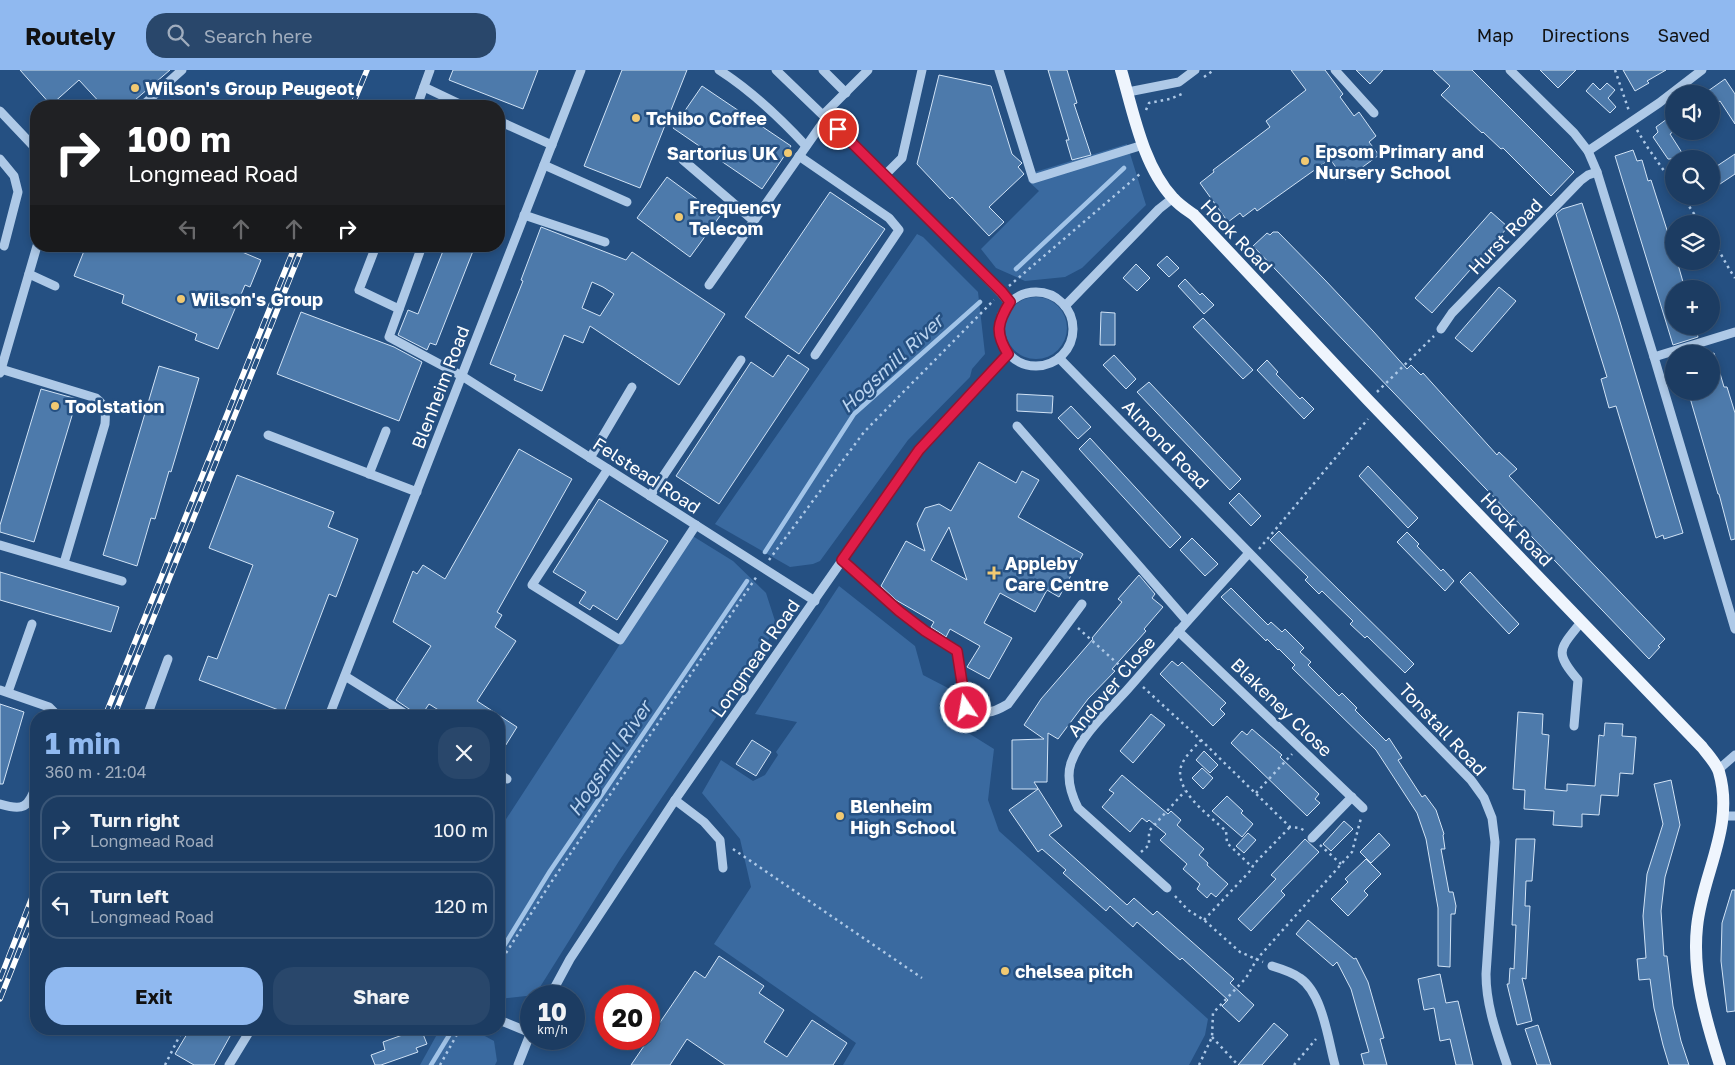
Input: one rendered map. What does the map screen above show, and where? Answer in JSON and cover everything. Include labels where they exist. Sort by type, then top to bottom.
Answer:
[{"type":"main road","name":"Hook Road","points":[[1121,70],[1128,92],[1139,146],[1173,198],[1194,215],[1702,747],[1718,770],[1730,816],[1720,840],[1701,899],[1697,928],[1696,959],[1706,1017],[1720,1065]]},
{"type":"street","points":[[149,100],[182,70]]},
{"type":"street","points":[[419,100],[430,70]]},
{"type":"street","name":"Blenheim Road","points":[[332,710],[581,70]]},
{"type":"street","points":[[719,70],[734,79],[772,112],[806,146]]},
{"type":"street","points":[[776,70],[885,175],[1010,302]]},
{"type":"street","points":[[823,70],[846,93]]},
{"type":"street","points":[[709,285],[806,146],[824,116],[868,70]]},
{"type":"street","points":[[885,175],[902,158],[922,70]]},
{"type":"street","points":[[999,70],[1033,179],[1139,146]]},
{"type":"street","points":[[1128,92],[1179,82],[1195,70]]},
{"type":"street","points":[[1335,70],[1374,113]]},
{"type":"street","points":[[1510,70],[1574,132],[1588,151],[1597,172],[1735,629]]},
{"type":"street","points":[[1588,151],[1702,70]]},
{"type":"street","points":[[424,87],[451,100]]},
{"type":"street","points":[[0,111],[30,143]]},
{"type":"street","points":[[505,125],[552,145]]},
{"type":"street","points":[[799,156],[889,218],[898,230],[815,355]]},
{"type":"street","points":[[0,159],[14,176],[18,192],[4,246]]},
{"type":"street","points":[[683,160],[754,221]]},
{"type":"street","points":[[544,165],[627,202]]},
{"type":"street","name":"Hurst Road","points":[[1441,329],[1452,314],[1580,181],[1588,174],[1597,172]]},
{"type":"street","points":[[1065,306],[1159,209],[1173,198]]},
{"type":"street","points":[[524,215],[605,242]]},
{"type":"street","points":[[35,252],[0,371],[96,398],[104,407],[105,424],[64,563]]},
{"type":"street","points":[[374,252],[359,290],[399,309],[420,252]]},
{"type":"street","points":[[29,274],[55,286]]},
{"type":"street","points":[[1043,292],[1055,297],[1065,306],[1071,318],[1072,335],[1068,347],[1059,358],[1048,364],[1030,365],[1017,361],[1008,354],[1001,342],[999,331],[1000,318],[1010,302],[1020,295],[1043,292]]},
{"type":"street","name":"Felstead Road","points":[[399,309],[390,337],[462,376],[815,601]]},
{"type":"street","points":[[1654,357],[1735,332]]},
{"type":"street","name":"Longmead Road","points":[[556,985],[570,959],[675,800],[919,450],[1008,354]]},
{"type":"street","name":"Almond Road","points":[[1059,358],[1251,555]]},
{"type":"street","points":[[650,496],[741,360]]},
{"type":"street","points":[[590,458],[632,387]]},
{"type":"street","points":[[1017,426],[1187,621]]},
{"type":"street","points":[[369,474],[386,431]]},
{"type":"street","points":[[268,435],[417,492]]},
{"type":"street","points":[[608,469],[532,585],[620,640],[696,525]]},
{"type":"street","points":[[0,545],[122,581]]},
{"type":"street","name":"Andover Close","points":[[1167,888],[1078,808],[1071,794],[1070,765],[1086,738],[1135,680],[1187,621],[1251,555]]},
{"type":"street","name":"Tonstall Road","points":[[1251,555],[1471,780],[1484,798],[1492,818],[1495,842],[1486,993],[1507,1065]]},
{"type":"street","points":[[842,560],[899,611],[925,631],[957,651],[966,708],[978,712],[992,713],[1008,704],[1082,604]]},
{"type":"street","points":[[1574,726],[1578,680],[1564,664],[1561,652],[1566,642],[1582,622]]},
{"type":"street","points":[[32,624],[4,691],[36,701],[52,710]]},
{"type":"street","name":"Blakeney Close","points":[[1178,631],[1363,808]]},
{"type":"street","points":[[148,710],[168,659]]},
{"type":"street","points":[[345,676],[399,710]]},
{"type":"street","points":[[1718,770],[1735,755]]},
{"type":"street","points":[[1312,838],[1352,796]]},
{"type":"street","points":[[0,804],[20,808],[28,805],[30,800]]},
{"type":"street","points":[[675,800],[704,822],[720,840],[722,868]]},
{"type":"street","points":[[1272,966],[1288,971],[1302,980],[1314,994],[1326,1028],[1335,1065]]},
{"type":"street","points":[[505,1022],[520,1028]]},
{"type":"street","points":[[229,1065],[247,1035]]},
{"type":"street","points":[[518,1065],[524,1050]]},
{"type":"path","points":[[505,955],[548,887],[762,568],[864,432],[1002,292],[1141,175],[1139,146]]},
{"type":"path","points":[[1720,250],[1735,278]]},
{"type":"path","points":[[1251,555],[1373,404],[1441,329]]},
{"type":"path","points":[[1070,621],[1201,740],[1290,827],[1300,828],[1341,864]]},
{"type":"path","points":[[1201,740],[1186,757],[1181,766],[1182,785],[1185,791],[1226,831],[1227,843],[1252,867]]},
{"type":"path","points":[[1256,793],[1299,746]]},
{"type":"path","points":[[1134,858],[1149,845],[1149,831],[1185,791]]},
{"type":"path","points":[[1198,1065],[1212,1037],[1213,1013],[1246,978],[1257,959],[1352,852],[1363,808]]},
{"type":"path","points":[[1204,920],[1290,827]]},
{"type":"path","points":[[720,840],[922,978]]},
{"type":"path","points":[[1167,888],[1188,910],[1204,920],[1240,952],[1272,966]]},
{"type":"path","points":[[1294,1065],[1326,1028]]},
{"type":"path","points":[[165,1065],[180,1035]]},
{"type":"path","points":[[440,1065],[457,1035]]},
{"type":"path","points":[[1212,1037],[1238,1065]]},
{"type":"shaded area","points":[[1127,144],[1146,205],[1082,268],[1065,277],[1025,281],[996,268],[981,249],[1039,191],[1028,181],[1035,172]]},
{"type":"shaded area","points":[[917,234],[923,237],[978,292],[985,354],[972,369],[970,377],[908,440],[820,561],[813,564],[790,567],[715,524]]},
{"type":"shaded area","points":[[1030,297],[1042,297],[1058,306],[1065,316],[1067,328],[1065,340],[1058,350],[1042,359],[1030,359],[1019,354],[1010,345],[1005,334],[1005,322],[1010,311],[1019,302]]},
{"type":"shaded area","points":[[691,535],[733,561],[766,593],[777,627],[619,861],[541,985],[520,985],[520,997],[505,998],[505,821]]},
{"type":"shaded area","name":"Blenheim High School","points":[[839,586],[915,646],[923,675],[948,688],[941,716],[994,749],[988,800],[999,831],[1208,1019],[1205,1035],[1189,1065],[843,1065],[856,1043],[714,944],[751,887],[740,839],[702,793],[721,760],[753,781],[765,775],[778,755],[776,752],[797,722],[755,714]]},
{"type":"shaded area","points":[[437,1035],[483,1035],[494,1041],[497,1061],[495,1065],[420,1065]]},
{"type":"building","points":[[20,70],[170,70],[135,100],[97,100],[79,80],[57,100],[47,100]]},
{"type":"building","points":[[453,70],[538,70],[523,109],[505,102],[505,100],[500,100],[449,80]]},
{"type":"building","name":"Tchibo Coffee","points":[[622,70],[687,70],[640,188],[584,166]]},
{"type":"building","points":[[1048,70],[1067,70],[1077,103],[1074,104],[1091,155],[1072,160],[1066,140],[1069,140]]},
{"type":"building","points":[[1291,70],[1325,70],[1343,94],[1340,97],[1354,116],[1359,112],[1376,136],[1369,142],[1379,155],[1345,180],[1330,159],[1257,211],[1255,208],[1243,217],[1240,213],[1228,222],[1200,183],[1214,172],[1213,170],[1270,127],[1266,121],[1306,90]]},
{"type":"building","points":[[1356,70],[1383,70],[1370,84]]},
{"type":"building","points":[[1433,70],[1472,70],[1574,172],[1551,196],[1503,148],[1501,149],[1482,133],[1441,95],[1450,86]]},
{"type":"building","points":[[1540,70],[1576,70],[1558,88]]},
{"type":"building","points":[[1623,70],[1666,70],[1647,81],[1649,83],[1635,91]]},
{"type":"building","points":[[939,75],[991,86],[1012,154],[1022,163],[1018,167],[1024,174],[989,207],[1004,222],[989,236],[917,164]]},
{"type":"building","points":[[1725,79],[1735,94],[1735,124],[1720,101],[1720,85],[1716,85]]},
{"type":"building","points":[[1593,83],[1600,90],[1607,83],[1615,90],[1608,98],[1616,107],[1610,113],[1586,91]]},
{"type":"building","points":[[702,86],[791,146],[762,189],[673,128]]},
{"type":"building","points":[[1665,120],[1665,140],[1674,140],[1680,150],[1665,150],[1665,155],[1653,137],[1658,132],[1656,127]]},
{"type":"building","points":[[1633,150],[1637,161],[1642,160],[1648,181],[1651,180],[1665,224],[1665,270],[1680,270],[1682,280],[1665,280],[1665,319],[1615,156]]},
{"type":"building","points":[[1735,154],[1735,174],[1720,184],[1720,164]]},
{"type":"building","name":"Frequency Telecom","points":[[667,177],[720,216],[690,257],[637,218]]},
{"type":"building","points":[[830,192],[885,229],[799,354],[745,317]]},
{"type":"building","points":[[1582,203],[1618,315],[1683,533],[1664,539],[1663,535],[1656,538],[1616,406],[1609,408],[1601,379],[1607,377],[1556,214],[1562,209]]},
{"type":"building","points":[[1491,212],[1508,227],[1432,313],[1415,298]]},
{"type":"building","points":[[541,227],[626,260],[632,252],[725,314],[679,385],[590,326],[583,343],[564,335],[542,391],[514,380],[516,375],[490,364],[523,281],[521,280]],"holes":[[[592,282],[614,294],[600,316],[582,308]]]},
{"type":"building","points":[[1273,232],[1278,232],[1325,280],[1407,369],[1411,365],[1421,375],[1423,373],[1497,455],[1499,452],[1517,469],[1509,476],[1665,639],[1649,659],[1253,246],[1267,233],[1270,235]]},
{"type":"building","name":"Wilson's Group","points":[[84,252],[242,252],[261,260],[250,287],[245,285],[218,349],[195,340],[197,334],[122,303],[124,295],[74,276]]},
{"type":"building","points":[[443,252],[473,252],[436,345],[430,343],[427,350],[398,335],[408,310],[418,314]]},
{"type":"building","points":[[1167,256],[1179,268],[1169,277],[1157,265]]},
{"type":"building","points":[[1136,264],[1150,278],[1137,291],[1123,278]]},
{"type":"building","points":[[1185,279],[1200,295],[1202,293],[1214,305],[1204,314],[1178,286]]},
{"type":"building","points":[[1499,287],[1516,301],[1472,352],[1455,338]]},
{"type":"building","points":[[301,312],[394,347],[422,362],[399,421],[277,374]]},
{"type":"building","points":[[1101,312],[1115,313],[1115,345],[1100,345]]},
{"type":"building","points":[[1203,318],[1253,370],[1243,379],[1193,327]]},
{"type":"building","points":[[1670,335],[1697,335],[1698,337],[1673,345]]},
{"type":"building","points":[[788,355],[809,369],[719,504],[676,476],[751,362],[773,377]]},
{"type":"building","points":[[1114,355],[1136,379],[1126,389],[1103,365]]},
{"type":"building","points":[[1267,360],[1278,372],[1276,374],[1300,399],[1302,397],[1314,409],[1304,419],[1257,370]]},
{"type":"building","points":[[159,366],[199,378],[171,472],[169,471],[155,519],[151,518],[137,566],[103,555]]},
{"type":"building","points":[[1720,373],[1724,387],[1727,387],[1735,413],[1735,539],[1731,540],[1691,400],[1720,400]]},
{"type":"building","points":[[1149,382],[1241,479],[1230,490],[1137,392]]},
{"type":"building","points":[[41,389],[77,399],[34,542],[0,532],[0,525]]},
{"type":"building","points":[[1017,394],[1053,396],[1052,413],[1017,411]]},
{"type":"building","points":[[1071,406],[1091,427],[1078,439],[1058,418]]},
{"type":"building","points":[[1090,438],[1181,537],[1170,548],[1079,449]]},
{"type":"building","points":[[519,449],[572,479],[497,612],[502,615],[495,627],[516,641],[477,701],[491,710],[438,710],[429,704],[425,710],[411,710],[396,700],[431,646],[393,622],[413,571],[417,574],[423,565],[445,579]]},
{"type":"building","name":"Appleby Care Centre","points":[[979,462],[1016,483],[1022,471],[1039,480],[1018,517],[1083,554],[1059,597],[1047,590],[1035,612],[1000,593],[984,623],[1012,638],[989,679],[967,667],[980,646],[950,629],[946,637],[931,627],[934,622],[896,600],[881,586],[906,541],[925,551],[917,524],[925,508],[939,504],[951,511]],"holes":[[[949,527],[967,580],[931,560]]]},
{"type":"building","points":[[1368,466],[1418,518],[1408,528],[1359,476]]},
{"type":"building","points":[[237,475],[334,512],[328,527],[358,539],[336,597],[329,594],[285,710],[279,710],[199,680],[208,656],[217,659],[253,565],[209,548]]},
{"type":"building","points":[[1239,493],[1261,516],[1251,526],[1229,503]]},
{"type":"building","points":[[599,499],[668,541],[617,620],[593,605],[590,610],[579,603],[586,592],[553,572]]},
{"type":"building","points":[[1279,531],[1414,664],[1405,673],[1367,636],[1365,638],[1350,624],[1353,621],[1322,591],[1319,594],[1305,580],[1308,577],[1270,540]]},
{"type":"building","points":[[1407,532],[1419,544],[1417,546],[1441,571],[1443,569],[1454,581],[1445,591],[1397,542]]},
{"type":"building","points":[[1192,538],[1218,564],[1205,576],[1180,550]]},
{"type":"building","points":[[0,572],[119,607],[111,632],[0,600]]},
{"type":"building","points":[[1470,572],[1519,624],[1509,634],[1460,582]]},
{"type":"building","points":[[1139,575],[1155,594],[1152,598],[1163,607],[1144,629],[1146,631],[1112,669],[1115,671],[1088,699],[1058,739],[1048,733],[1047,782],[1034,782],[1062,826],[1049,835],[1127,905],[1134,898],[1153,915],[1157,911],[1234,979],[1230,983],[1254,1005],[1239,1022],[1222,1006],[1228,1000],[1182,958],[1180,960],[1137,922],[1133,927],[1110,906],[1106,911],[1063,873],[1066,870],[1042,849],[1038,852],[1009,810],[1038,789],[1012,789],[1012,740],[1044,739],[1024,725],[1041,699],[1122,602],[1118,599]]},
{"type":"building","points":[[1231,588],[1268,625],[1271,622],[1282,632],[1285,629],[1304,648],[1300,652],[1311,662],[1308,665],[1339,696],[1342,693],[1357,708],[1355,710],[1386,741],[1389,738],[1402,758],[1398,760],[1422,797],[1425,795],[1436,810],[1444,834],[1445,849],[1441,849],[1449,892],[1453,892],[1456,906],[1455,914],[1451,914],[1450,967],[1438,966],[1438,908],[1426,839],[1417,813],[1376,750],[1292,668],[1295,665],[1279,649],[1267,639],[1266,641],[1221,597]]},
{"type":"building","points":[[1172,661],[1178,666],[1182,662],[1226,703],[1220,709],[1225,714],[1213,726],[1160,674]]},
{"type":"building","points":[[0,704],[24,712],[3,784],[0,784]]},
{"type":"building","points":[[1518,712],[1543,714],[1542,734],[1549,735],[1545,789],[1567,791],[1567,784],[1595,786],[1599,735],[1604,736],[1605,723],[1623,724],[1622,736],[1636,737],[1633,774],[1620,773],[1618,796],[1601,795],[1599,815],[1582,814],[1582,827],[1553,825],[1554,811],[1524,809],[1525,790],[1513,789]]},
{"type":"building","points":[[1151,714],[1165,725],[1133,763],[1120,751]]},
{"type":"building","points":[[505,719],[517,727],[505,746]]},
{"type":"building","points":[[1252,729],[1282,755],[1280,757],[1319,794],[1315,799],[1320,803],[1307,816],[1231,743],[1242,731],[1247,735]]},
{"type":"building","points":[[752,740],[771,752],[756,776],[736,764]]},
{"type":"building","points":[[1204,751],[1218,765],[1210,773],[1196,760]]},
{"type":"building","points":[[1202,768],[1213,778],[1203,789],[1192,778]]},
{"type":"building","points":[[1122,775],[1168,814],[1171,811],[1181,820],[1177,825],[1204,849],[1199,855],[1228,884],[1216,897],[1211,893],[1207,898],[1197,889],[1200,884],[1183,869],[1187,864],[1160,840],[1166,834],[1149,820],[1147,822],[1142,818],[1130,832],[1102,807],[1114,793],[1109,790]]},
{"type":"building","points":[[1671,780],[1680,825],[1665,877],[1661,911],[1664,956],[1667,956],[1673,1006],[1689,1065],[1669,1065],[1654,1008],[1650,979],[1639,980],[1637,959],[1646,958],[1643,916],[1647,874],[1663,824],[1654,784]]},
{"type":"building","points":[[1227,796],[1243,811],[1241,813],[1253,824],[1242,837],[1212,811]]},
{"type":"building","points":[[1344,821],[1353,829],[1331,851],[1323,844]]},
{"type":"building","points":[[1248,833],[1256,840],[1244,853],[1236,846]]},
{"type":"building","points":[[1379,833],[1390,845],[1371,863],[1360,852]]},
{"type":"building","points":[[1305,839],[1319,852],[1281,891],[1285,895],[1251,931],[1238,919],[1276,879],[1271,875]]},
{"type":"building","points":[[1516,839],[1535,839],[1532,881],[1526,881],[1525,906],[1530,906],[1526,979],[1522,978],[1532,1021],[1517,1025],[1507,984],[1509,984],[1510,968],[1514,969],[1516,925],[1512,925]]},
{"type":"building","points":[[1366,859],[1381,874],[1364,891],[1368,895],[1348,916],[1331,899],[1348,882],[1345,879]]},
{"type":"building","points":[[1732,890],[1735,890],[1735,1011],[1727,1012],[1721,961],[1722,923]]},
{"type":"building","points":[[1308,920],[1354,959],[1356,958],[1368,982],[1384,1038],[1380,1039],[1387,1065],[1364,1065],[1361,1054],[1369,1052],[1351,989],[1337,962],[1333,966],[1296,934]]},
{"type":"building","points":[[719,956],[764,986],[759,993],[784,1010],[764,1042],[787,1057],[812,1020],[847,1043],[833,1065],[725,1065],[687,1039],[670,1065],[631,1065],[641,1050],[660,1050],[660,1022],[695,971],[705,978]]},
{"type":"building","points":[[1440,974],[1446,1003],[1458,1001],[1473,1065],[1456,1065],[1450,1039],[1440,1041],[1434,1008],[1424,1010],[1418,979]]},
{"type":"building","points":[[1274,1023],[1288,1035],[1262,1065],[1238,1065]]},
{"type":"building","points":[[1538,1025],[1551,1065],[1537,1065],[1525,1029]]},
{"type":"building","points":[[186,1035],[231,1035],[214,1065],[194,1065],[175,1054]]},
{"type":"building","points":[[402,1035],[423,1035],[427,1044],[416,1048],[418,1052],[381,1065],[375,1065],[371,1055],[385,1050],[383,1042]]},
{"type":"waterway","name":"Hogsmill River","points":[[1016,269],[1124,168]]},
{"type":"waterway","name":"Hogsmill River","points":[[765,552],[854,414],[980,302]]},
{"type":"waterway","name":"Hogsmill River","points":[[505,944],[550,871],[747,581]]},
{"type":"waterway","name":"Hogsmill River","points":[[431,1065],[449,1035]]},
{"type":"railway","points":[[354,100],[367,70]]},
{"type":"railway","points":[[107,710],[293,252]]},
{"type":"railway","points":[[116,710],[301,252]]},
{"type":"railway","points":[[0,979],[30,902]]},
{"type":"railway","points":[[0,999],[30,924]]},
{"type":"place","name":"Wilson's Group Peugeot","points":[[135,88]]},
{"type":"place","name":"Tchibo Coffee","points":[[636,118]]},
{"type":"place","name":"Sartorius UK","points":[[788,153]]},
{"type":"place","name":"Epsom Primary and Nursery School","points":[[1305,161]]},
{"type":"place","name":"Frequency Telecom","points":[[679,217]]},
{"type":"place","name":"Wilson's Group","points":[[181,299]]},
{"type":"place","name":"Toolstation","points":[[55,406]]},
{"type":"place","name":"Appleby Care Centre","points":[[994,573]]},
{"type":"place","name":"Blenheim High School","points":[[840,816]]},
{"type":"place","name":"chelsea pitch","points":[[1005,971]]},
{"type":"route","points":[[838,129],[1010,302],[1000,318],[999,331],[1001,342],[1008,354],[919,450],[842,560],[899,611],[925,631],[957,651],[966,708]]}]
